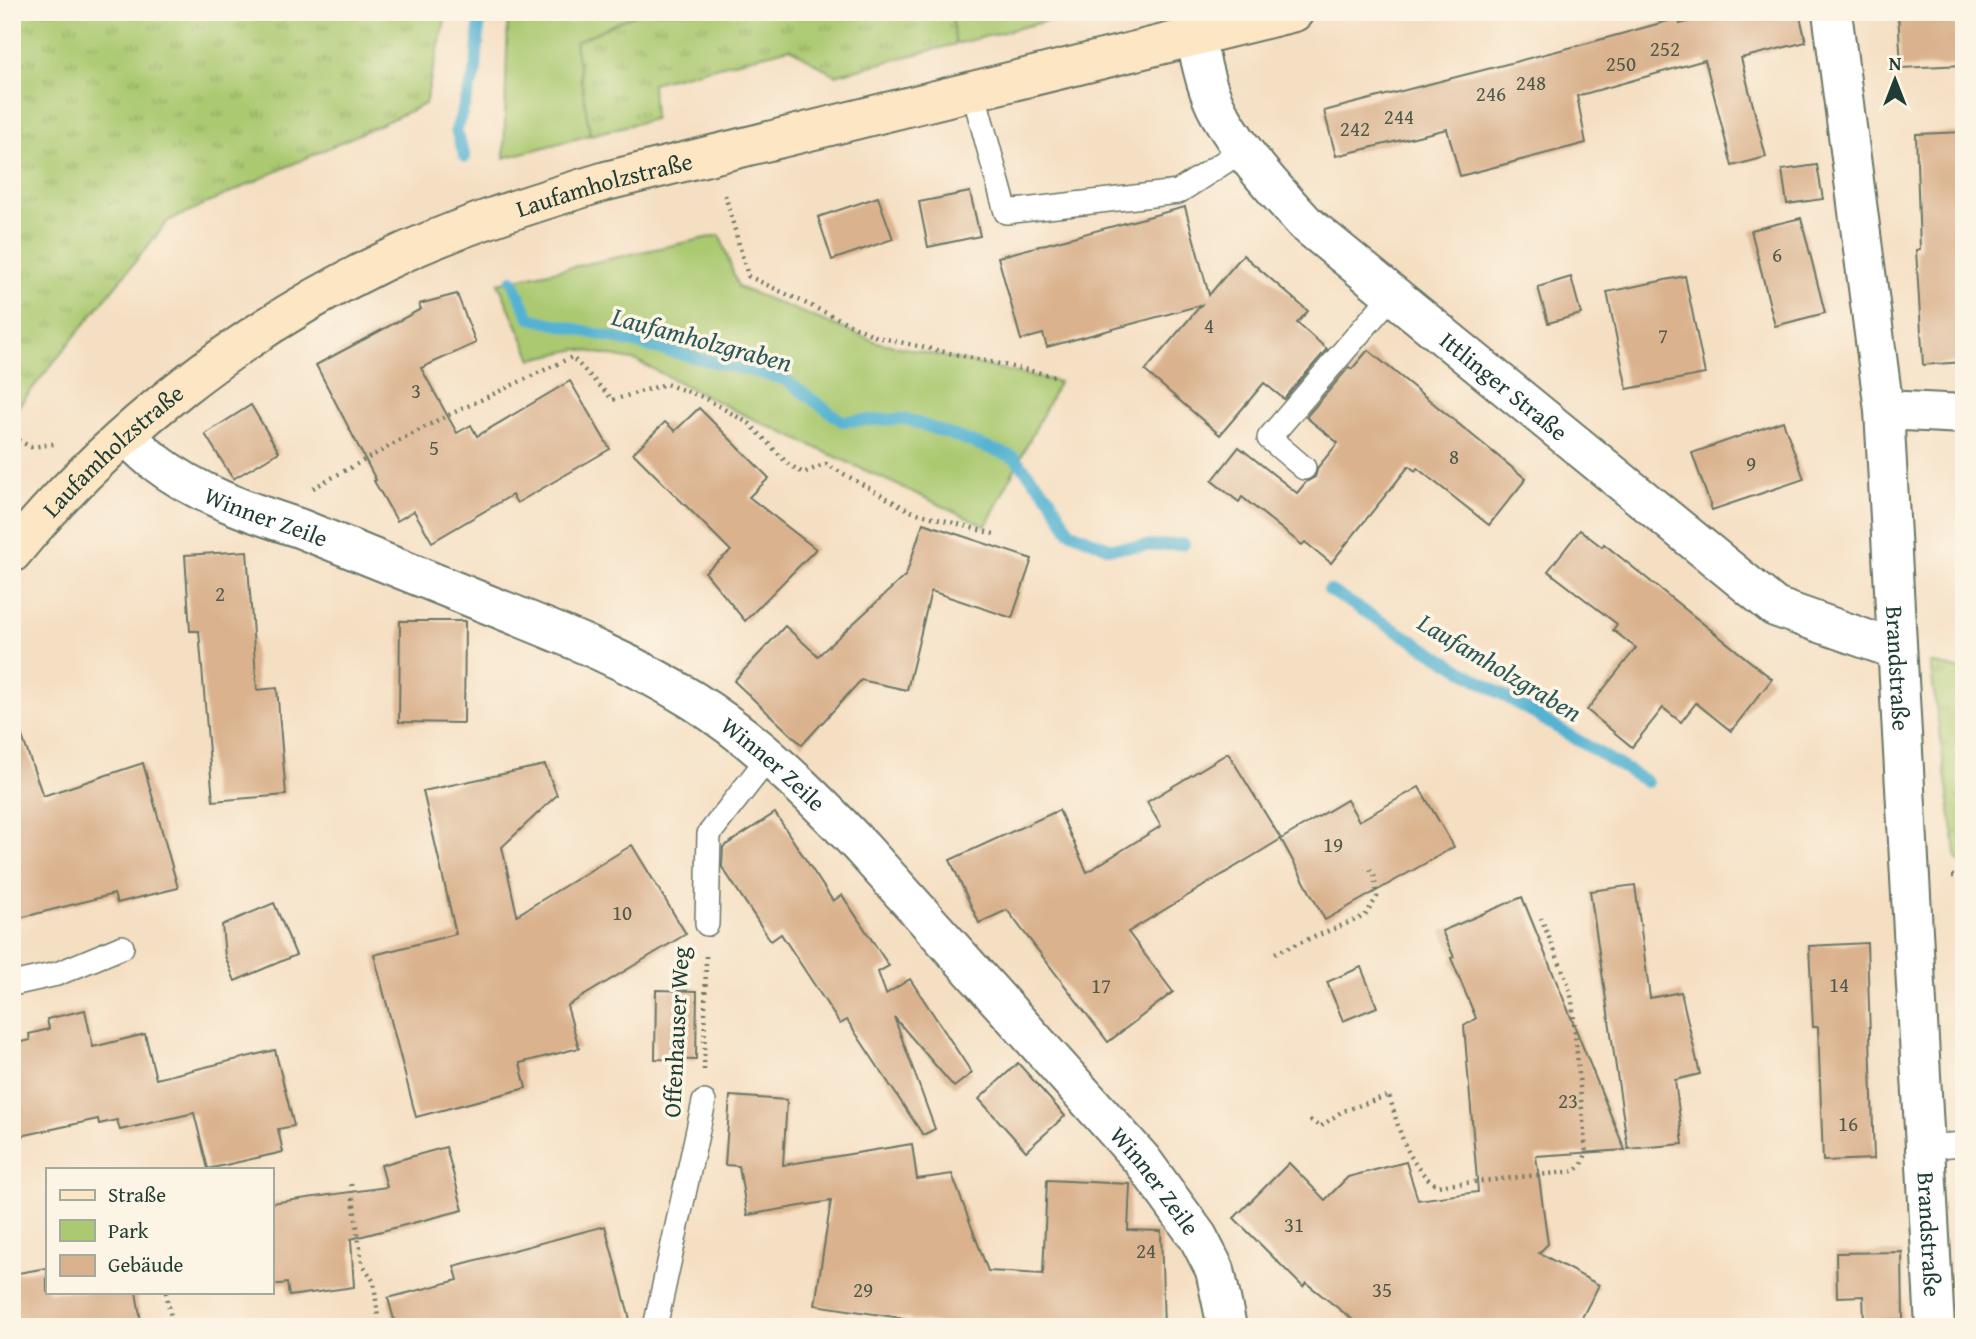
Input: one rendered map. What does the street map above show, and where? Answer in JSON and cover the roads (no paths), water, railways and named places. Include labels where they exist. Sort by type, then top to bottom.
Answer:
[{"type":"main road","name":"Laufamholzstraße","points":[[12,553],[73,486],[126,435],[233,349],[323,294],[383,262],[441,236],[524,206],[606,181],[1293,12]]},
{"type":"street","name":"Brandstraße","points":[[1832,12],[1884,410],[1935,1327]]},
{"type":"street","name":"Ittlinger Straße","points":[[1195,36],[1210,92],[1219,113],[1243,149],[1305,223],[1776,607],[1897,650]]},
{"type":"street","points":[[1884,410],[1964,414]]},
{"type":"street","name":"Winner Zeile","points":[[126,435],[153,461],[188,484],[261,516],[299,528],[575,639],[635,668],[695,702],[769,757],[818,802],[862,848],[1142,1160],[1198,1237],[1215,1270],[1227,1327]]},
{"type":"lane","points":[[974,91],[1006,212],[1178,192],[1243,149]]},
{"type":"lane","points":[[1304,468],[1269,438],[1392,295]]},
{"type":"lane","name":"Offenhauser Weg","points":[[707,923],[709,834],[769,757]]},
{"type":"lane","points":[[12,984],[57,974],[122,947]]},
{"type":"lane","name":"Offenhauser Weg","points":[[654,1327],[704,1102]]},
{"type":"lane","points":[[1925,1147],[1964,1144]]},
{"type":"waterway","name":"Laufamholzgraben","points":[[465,157],[456,130],[476,70],[480,12]]},
{"type":"waterway","name":"Laufamholzgraben","points":[[512,280],[530,318],[784,379],[842,421],[906,419],[1014,457],[1050,498],[1069,531],[1109,548],[1184,544]]},
{"type":"waterway","name":"Laufamholzgraben","points":[[1329,590],[1647,782]]}]
